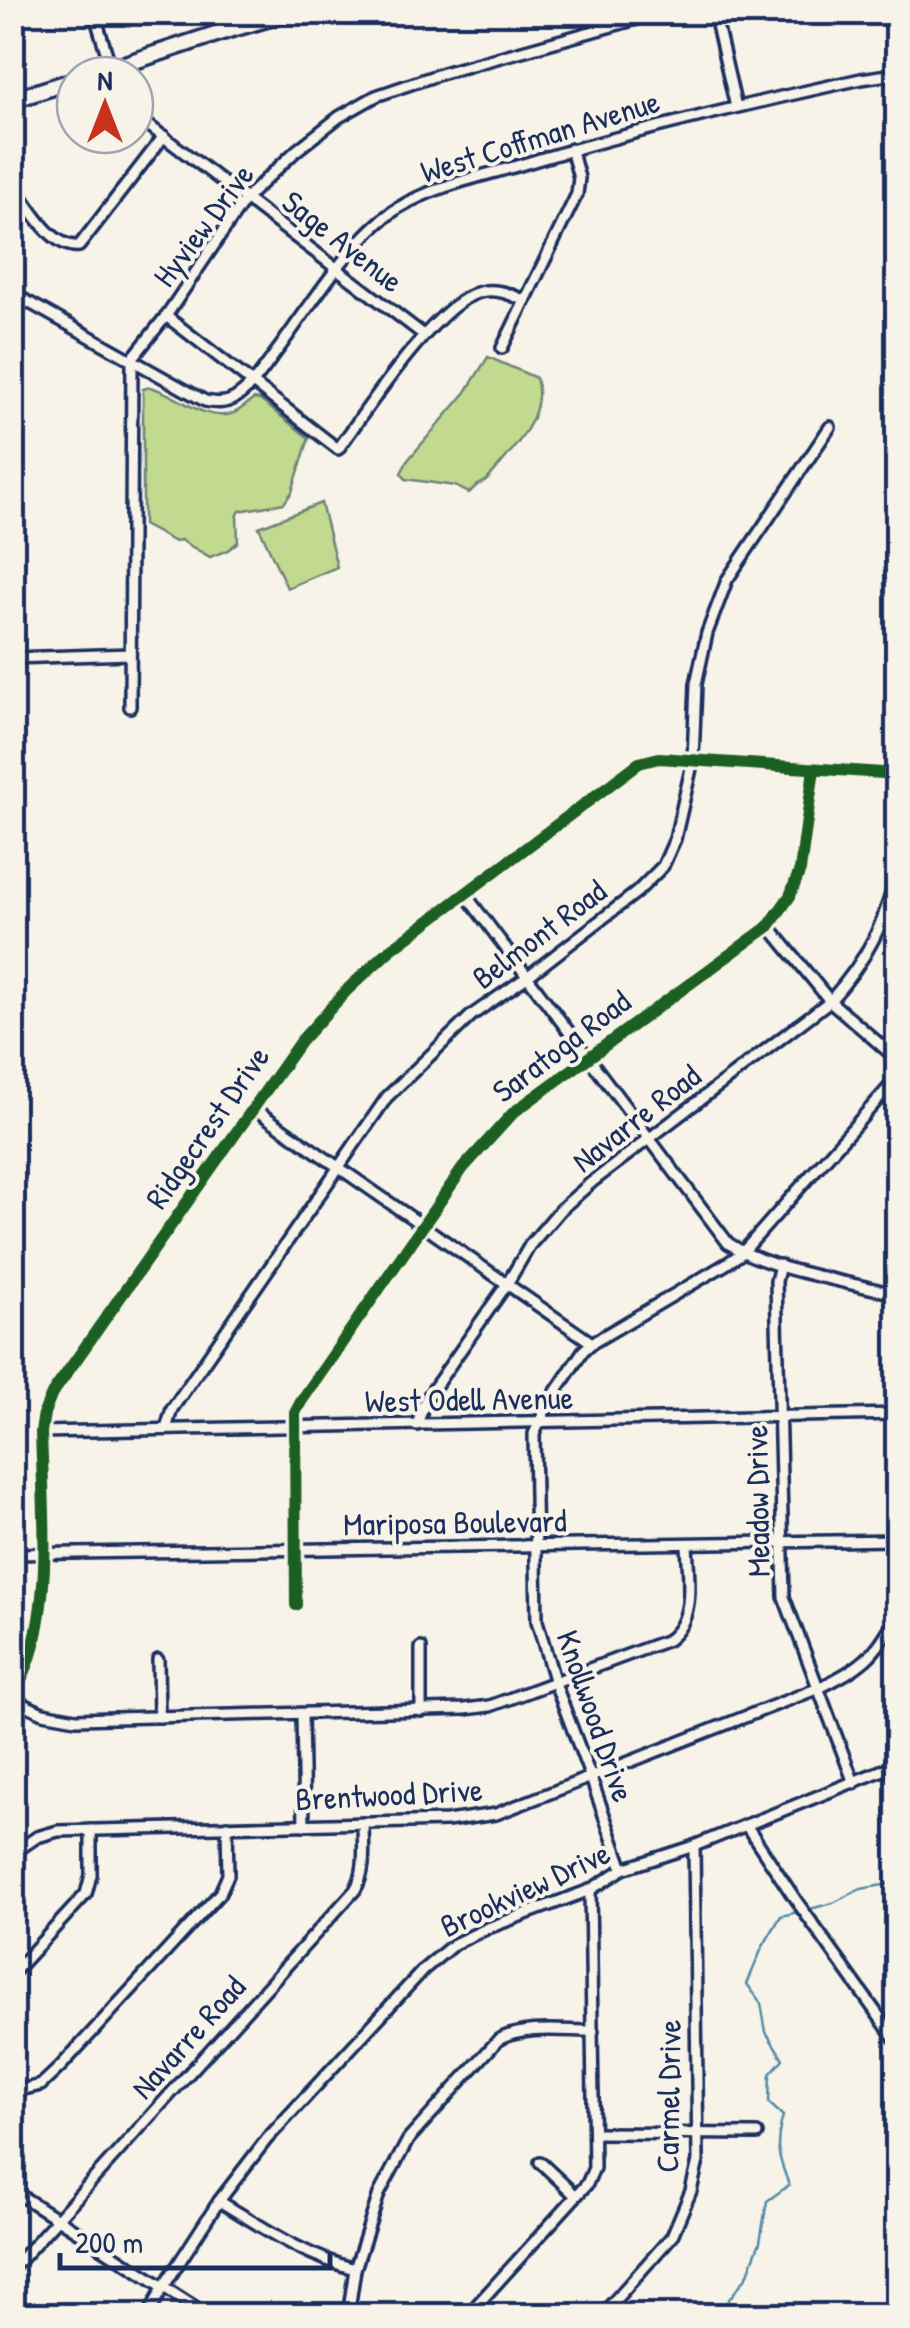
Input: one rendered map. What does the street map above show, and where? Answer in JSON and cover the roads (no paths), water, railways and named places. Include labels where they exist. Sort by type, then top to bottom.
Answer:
[{"type":"main road","points":[[154,55],[292,12]]},
{"type":"main road","points":[[12,100],[55,86]]},
{"type":"street","points":[[94,12],[101,55]]},
{"type":"street","points":[[219,12],[225,31]]},
{"type":"street","name":"Hyview Drive","points":[[132,359],[246,198],[339,117],[376,96],[444,73],[662,12]]},
{"type":"street","points":[[714,12],[736,107]]},
{"type":"street","name":"West Coffman Avenue","points":[[252,384],[376,224],[425,195],[570,150],[736,107],[861,78],[898,76]]},
{"type":"street","name":"Sage Avenue","points":[[155,129],[424,335]]},
{"type":"street","points":[[12,182],[54,239],[68,247],[80,246],[164,136]]},
{"type":"street","points":[[502,348],[577,194],[579,178],[570,150]]},
{"type":"street","points":[[166,316],[338,448],[424,335],[451,307],[477,292],[494,290],[525,302]]},
{"type":"street","points":[[12,293],[206,401],[232,400],[252,384]]},
{"type":"street","points":[[130,707],[132,359]]},
{"type":"street","name":"Belmont Road","points":[[166,1430],[172,1409],[387,1097],[472,1015],[637,892],[664,866],[675,839],[693,760],[696,684],[707,633],[727,580],[830,427]]},
{"type":"street","points":[[12,658],[130,654]]},
{"type":"street","name":"Ridgecrest Drive","points":[[12,1699],[34,1648],[42,1602],[42,1432],[52,1394],[300,1042],[346,990],[388,951],[632,766],[647,760],[898,774]]},
{"type":"street","name":"Saratoga Road","points":[[296,1605],[295,1413],[302,1400],[463,1168],[514,1112],[769,926],[790,896],[800,870],[814,769]]},
{"type":"street","name":"Navarre Road","points":[[418,1425],[425,1401],[530,1245],[560,1210],[830,1001],[849,980],[874,942],[898,870]]},
{"type":"street","points":[[465,894],[728,1244],[780,1266],[898,1294]]},
{"type":"street","points":[[769,926],[830,1001],[898,1060]]},
{"type":"street","name":"Knollwood Drive","points":[[623,1870],[554,1683],[537,1621],[534,1434],[549,1402],[592,1343],[742,1253],[898,1077]]},
{"type":"street","points":[[254,1108],[592,1343]]},
{"type":"street","name":"Meadow Drive","points":[[780,1266],[776,1281],[784,1597],[854,1782]]},
{"type":"street","name":"West Odell Avenue","points":[[42,1432],[898,1414]]},
{"type":"street","name":"Mariposa Boulevard","points":[[12,1554],[898,1540]]},
{"type":"street","points":[[12,1699],[61,1718],[422,1711],[490,1706],[677,1634],[688,1614],[687,1544]]},
{"type":"street","name":"Brentwood Drive","points":[[12,1854],[37,1837],[58,1830],[472,1819],[508,1810],[819,1688],[858,1668],[884,1640],[898,1613]]},
{"type":"street","points":[[422,1648],[422,1711]]},
{"type":"street","points":[[158,1660],[159,1717]]},
{"type":"street","points":[[302,1714],[304,1825]]},
{"type":"street","name":"Brookview Drive","points":[[148,2316],[219,2201],[266,2140],[424,1968],[454,1944],[590,1890],[623,1870],[694,1846],[898,1764]]},
{"type":"street","name":"Navarre Road","points":[[12,2270],[355,1890],[364,1869],[363,1823]]},
{"type":"street","points":[[746,1825],[898,2044]]},
{"type":"street","points":[[12,2092],[40,2086],[62,2066],[220,1893],[228,1876],[227,1826]]},
{"type":"street","points":[[12,1974],[86,1894],[91,1876],[91,1830]]},
{"type":"street","name":"Carmel Drive","points":[[600,2316],[672,2236],[698,2161],[694,1846]]},
{"type":"street","points":[[471,2316],[587,2184],[594,2168],[590,1890]]},
{"type":"street","points":[[348,2316],[355,2269],[380,2194],[408,2140],[498,2040],[528,2032],[593,2031]]},
{"type":"street","points":[[595,2133],[757,2134]]},
{"type":"street","points":[[540,2162],[576,2196]]},
{"type":"street","points":[[12,2190],[209,2316]]},
{"type":"street","points":[[219,2201],[298,2249],[355,2269]]},
{"type":"waterway","points":[[806,1910],[833,1903],[861,1889],[894,1883],[898,1878]]},
{"type":"waterway","points":[[716,2316],[747,2276],[760,2242],[767,2201],[789,2185],[778,2151],[783,2116],[769,2103],[770,2074],[783,2059],[766,2032],[761,2003],[747,1984],[781,1916],[798,1912]]}]
